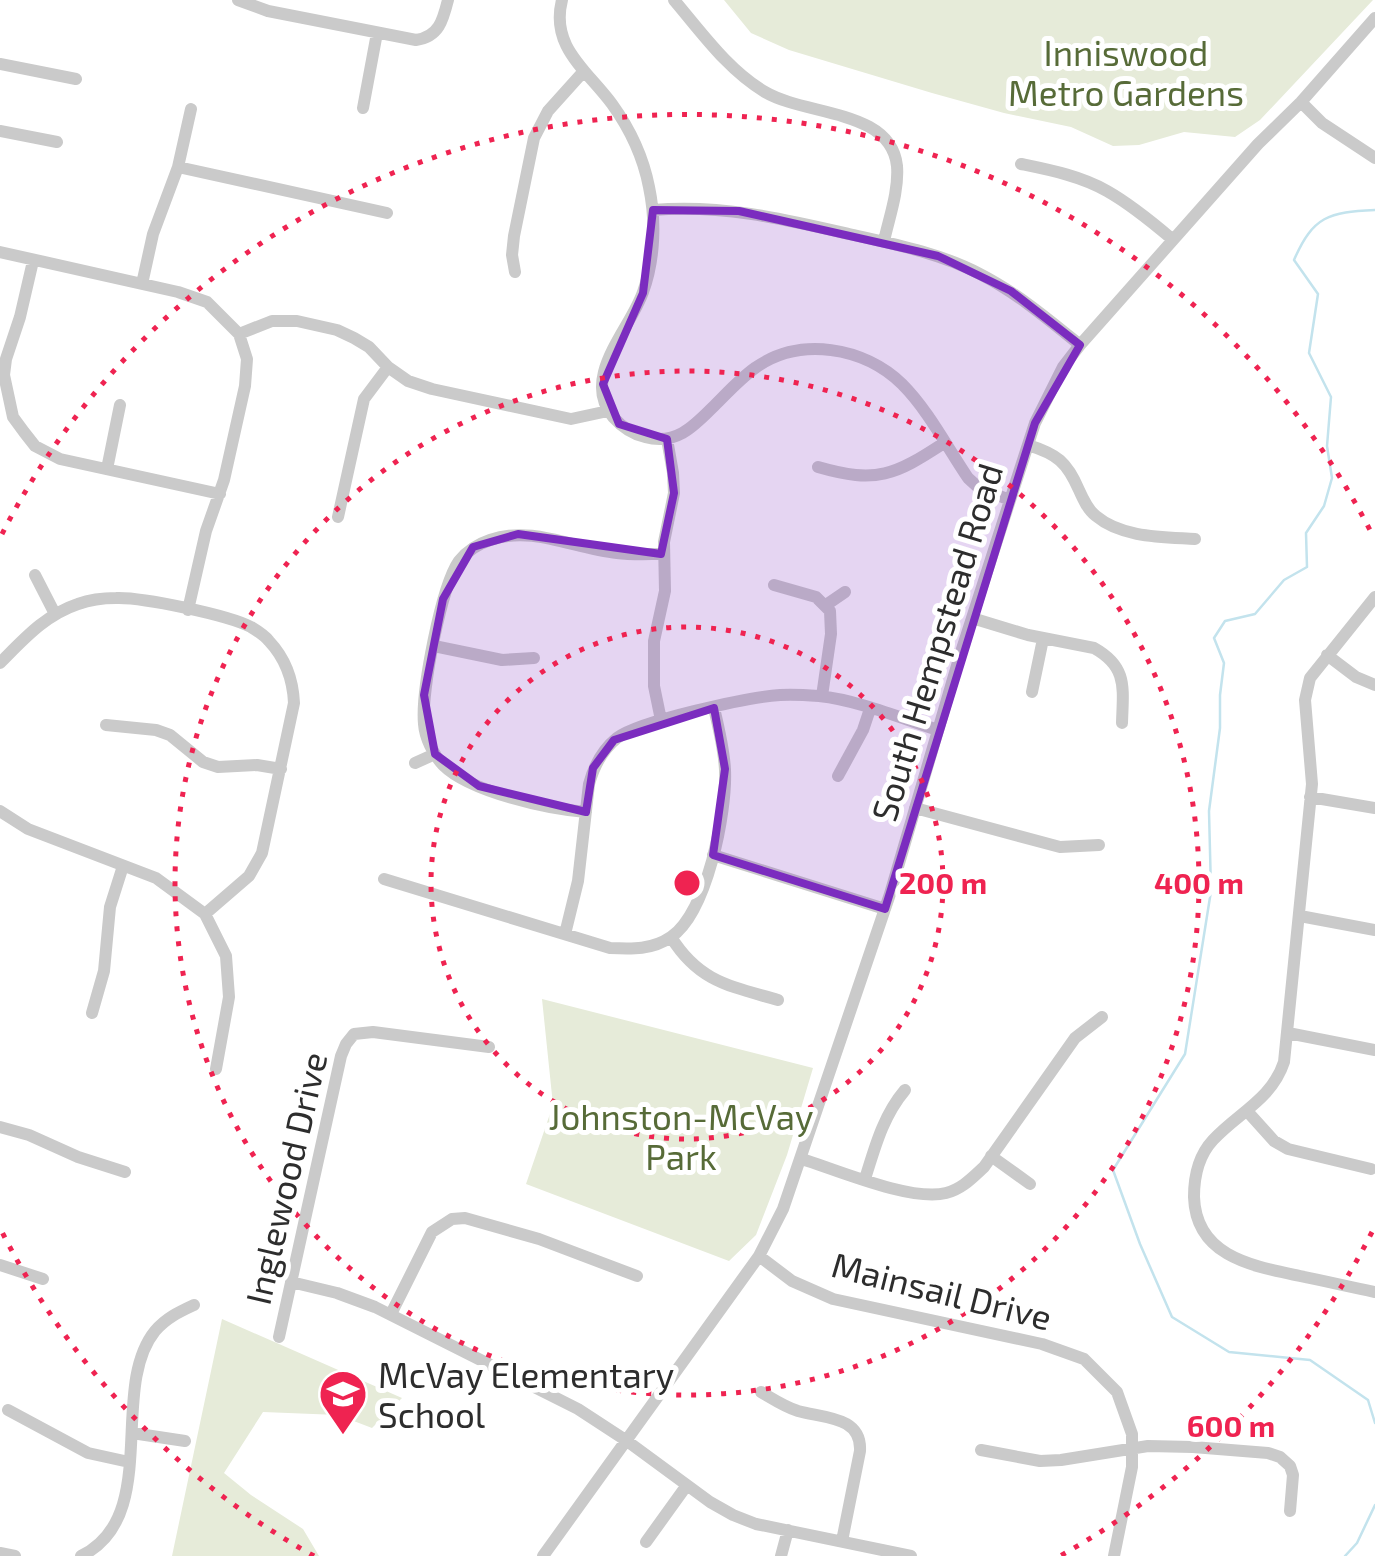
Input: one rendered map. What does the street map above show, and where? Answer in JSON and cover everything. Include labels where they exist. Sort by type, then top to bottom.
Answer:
[{"type":"street","points":[[238,0],[268,12],[416,40],[431,36],[442,21],[448,0]]},
{"type":"street","points":[[562,0],[558,21],[565,46],[611,104],[638,149],[653,210],[652,257],[643,293],[605,365],[603,384],[608,411],[619,424],[634,434],[667,440],[694,427],[756,367],[804,350],[833,350],[882,368],[904,386],[968,478],[979,488],[1010,500]]},
{"type":"street","points":[[674,0],[739,73],[762,90],[794,106],[873,126],[890,144],[897,164],[896,185],[884,242]]},
{"type":"street","name":"South Hempstead Road","points":[[543,1556],[759,1256],[784,1209],[884,909],[1035,423],[1063,367],[1172,240],[1375,18]]},
{"type":"street","points":[[363,108],[378,34]]},
{"type":"street","points":[[0,64],[76,79]]},
{"type":"street","points":[[516,272],[512,255],[514,236],[534,138],[548,111],[584,71]]},
{"type":"street","points":[[1300,102],[1322,123],[1375,158]]},
{"type":"street","points":[[142,284],[191,110]]},
{"type":"street","points":[[0,131],[58,142]]},
{"type":"street","points":[[1021,164],[1078,178],[1105,190],[1172,240]]},
{"type":"street","points":[[178,167],[387,213]]},
{"type":"street","points":[[653,210],[739,210],[938,256],[1011,290],[1080,345]]},
{"type":"street","points":[[0,252],[178,292],[206,302],[239,334],[246,360],[245,386],[188,610]]},
{"type":"street","points":[[33,261],[6,359],[6,419],[36,446],[60,459],[220,494]]},
{"type":"street","points":[[239,334],[284,320],[337,330],[369,347],[408,381],[432,389],[550,415],[580,418],[608,411]]},
{"type":"street","points":[[338,517],[364,399],[388,367]]},
{"type":"street","points":[[106,469],[120,405]]},
{"type":"street","points":[[661,720],[654,686],[654,641],[665,591],[663,554],[674,493],[667,440]]},
{"type":"street","points":[[818,468],[877,476],[897,472],[944,443]]},
{"type":"street","points":[[1028,445],[1062,460],[1094,515],[1108,524],[1132,532],[1196,539]]},
{"type":"street","points":[[586,812],[546,807],[479,786],[443,765],[435,754],[424,726],[424,695],[443,599],[461,559],[488,540],[518,534],[616,553],[663,554]]},
{"type":"street","points":[[34,575],[55,614]]},
{"type":"street","points":[[774,586],[816,596],[830,611],[832,626],[822,696]]},
{"type":"street","points":[[826,605],[845,592]]},
{"type":"street","points":[[1375,597],[1310,678],[1304,700],[1313,771],[1288,1033],[1279,1076],[1247,1112],[1212,1140],[1201,1158],[1194,1193],[1204,1230],[1222,1251],[1245,1263],[1375,1292]]},
{"type":"street","points":[[0,663],[28,633],[55,614],[80,603],[117,598],[161,603],[251,627],[268,640],[293,683],[294,703],[262,853],[249,876],[205,914]]},
{"type":"street","points":[[972,618],[1094,648],[1116,664],[1124,685],[1122,722]]},
{"type":"street","points":[[1032,692],[1043,638]]},
{"type":"street","points":[[434,646],[502,660],[534,658]]},
{"type":"street","points":[[1328,655],[1356,678],[1375,686]]},
{"type":"street","points":[[565,934],[578,881],[593,768],[614,740],[631,729],[778,695],[822,696],[938,730]]},
{"type":"street","points":[[384,879],[610,948],[634,950],[671,937],[694,911],[725,804],[725,769],[714,708]]},
{"type":"street","points":[[838,776],[870,709]]},
{"type":"street","points":[[106,725],[170,735],[202,762],[218,767],[257,765],[281,769]]},
{"type":"street","points":[[414,763],[435,754]]},
{"type":"street","points":[[1310,797],[1375,808]]},
{"type":"street","points":[[915,808],[1060,848],[1099,845]]},
{"type":"street","points":[[0,811],[28,829],[156,878],[205,914],[226,956],[230,996],[216,1070]]},
{"type":"street","points":[[712,855],[884,909]]},
{"type":"street","points":[[92,1013],[104,971],[110,906],[123,866]]},
{"type":"street","points":[[1300,916],[1375,930]]},
{"type":"street","points":[[671,937],[688,962],[699,970],[725,984],[778,1000]]},
{"type":"street","points":[[802,1159],[906,1192],[947,1193],[968,1183],[1075,1038],[1102,1017]]},
{"type":"street","name":"Inglewood Drive","points":[[279,1337],[346,1044],[354,1034],[377,1032],[489,1047]]},
{"type":"street","points":[[1288,1033],[1375,1050]]},
{"type":"street","points":[[865,1179],[883,1124],[905,1090]]},
{"type":"street","points":[[1247,1112],[1274,1141],[1288,1149],[1371,1168]]},
{"type":"street","points":[[0,1127],[125,1172]]},
{"type":"street","points":[[991,1156],[1030,1184]]},
{"type":"street","points":[[391,1314],[432,1232],[452,1219],[494,1224],[637,1276]]},
{"type":"street","name":"Mainsail Drive","points":[[759,1256],[792,1281],[833,1299],[1042,1344],[1084,1359],[1117,1392],[1134,1447],[1114,1556]]},
{"type":"street","points":[[0,1266],[43,1279]]},
{"type":"street","points":[[291,1282],[336,1293],[391,1314],[578,1408],[733,1515],[756,1524],[909,1556]]},
{"type":"street","points":[[85,1555],[116,1525],[124,1500],[138,1368],[154,1332],[172,1316],[194,1305]]},
{"type":"street","points":[[761,1392],[794,1410],[842,1420],[856,1431],[860,1451],[842,1541]]},
{"type":"street","points":[[8,1410],[88,1453],[129,1462]]},
{"type":"street","points":[[132,1434],[185,1441]]},
{"type":"street","points":[[981,1450],[1040,1461],[1134,1447],[1268,1453],[1291,1459],[1290,1511]]},
{"type":"street","points":[[646,1542],[687,1485]]},
{"type":"street","points":[[780,1556],[788,1530]]},
{"type":"street","points":[[0,1553],[16,1556]]},
{"type":"highlighted area","points":[[653,210],[739,211],[938,256],[1011,291],[1080,345],[1035,423],[885,909],[713,855],[725,769],[714,708],[614,740],[593,768],[586,812],[479,786],[435,754],[424,695],[443,599],[473,547],[518,534],[661,554],[674,493],[667,439],[619,424],[603,384],[643,293]]},
{"type":"green space","name":"Inniswood Metro Gardens","points":[[724,0],[1373,0],[1260,120],[1235,137],[1184,132],[1139,145],[1113,146],[1071,127],[1004,113],[789,50],[751,33]]},
{"type":"green space","name":"Johnston-McVay Park","points":[[542,999],[813,1068],[787,1155],[756,1235],[729,1261],[526,1184],[553,1105]]},
{"type":"green space","points":[[222,1319],[402,1398],[372,1428],[338,1415],[263,1412],[224,1473],[303,1529],[319,1556],[172,1556]]},
{"type":"waterway","points":[[1375,210],[1346,212],[1324,219],[1308,234],[1294,260],[1318,294],[1309,353],[1331,397],[1327,446],[1332,478],[1324,506],[1306,533],[1307,567],[1284,580],[1255,614],[1225,621],[1214,638],[1224,663],[1209,811],[1211,891],[1185,1054],[1113,1170],[1172,1317],[1229,1352],[1310,1360],[1368,1400],[1375,1423]]},
{"type":"waterway","points":[[1345,1556],[1357,1543],[1375,1505]]},
{"type":"place","name":"McVay Elementary School","points":[[343,1436]]}]
